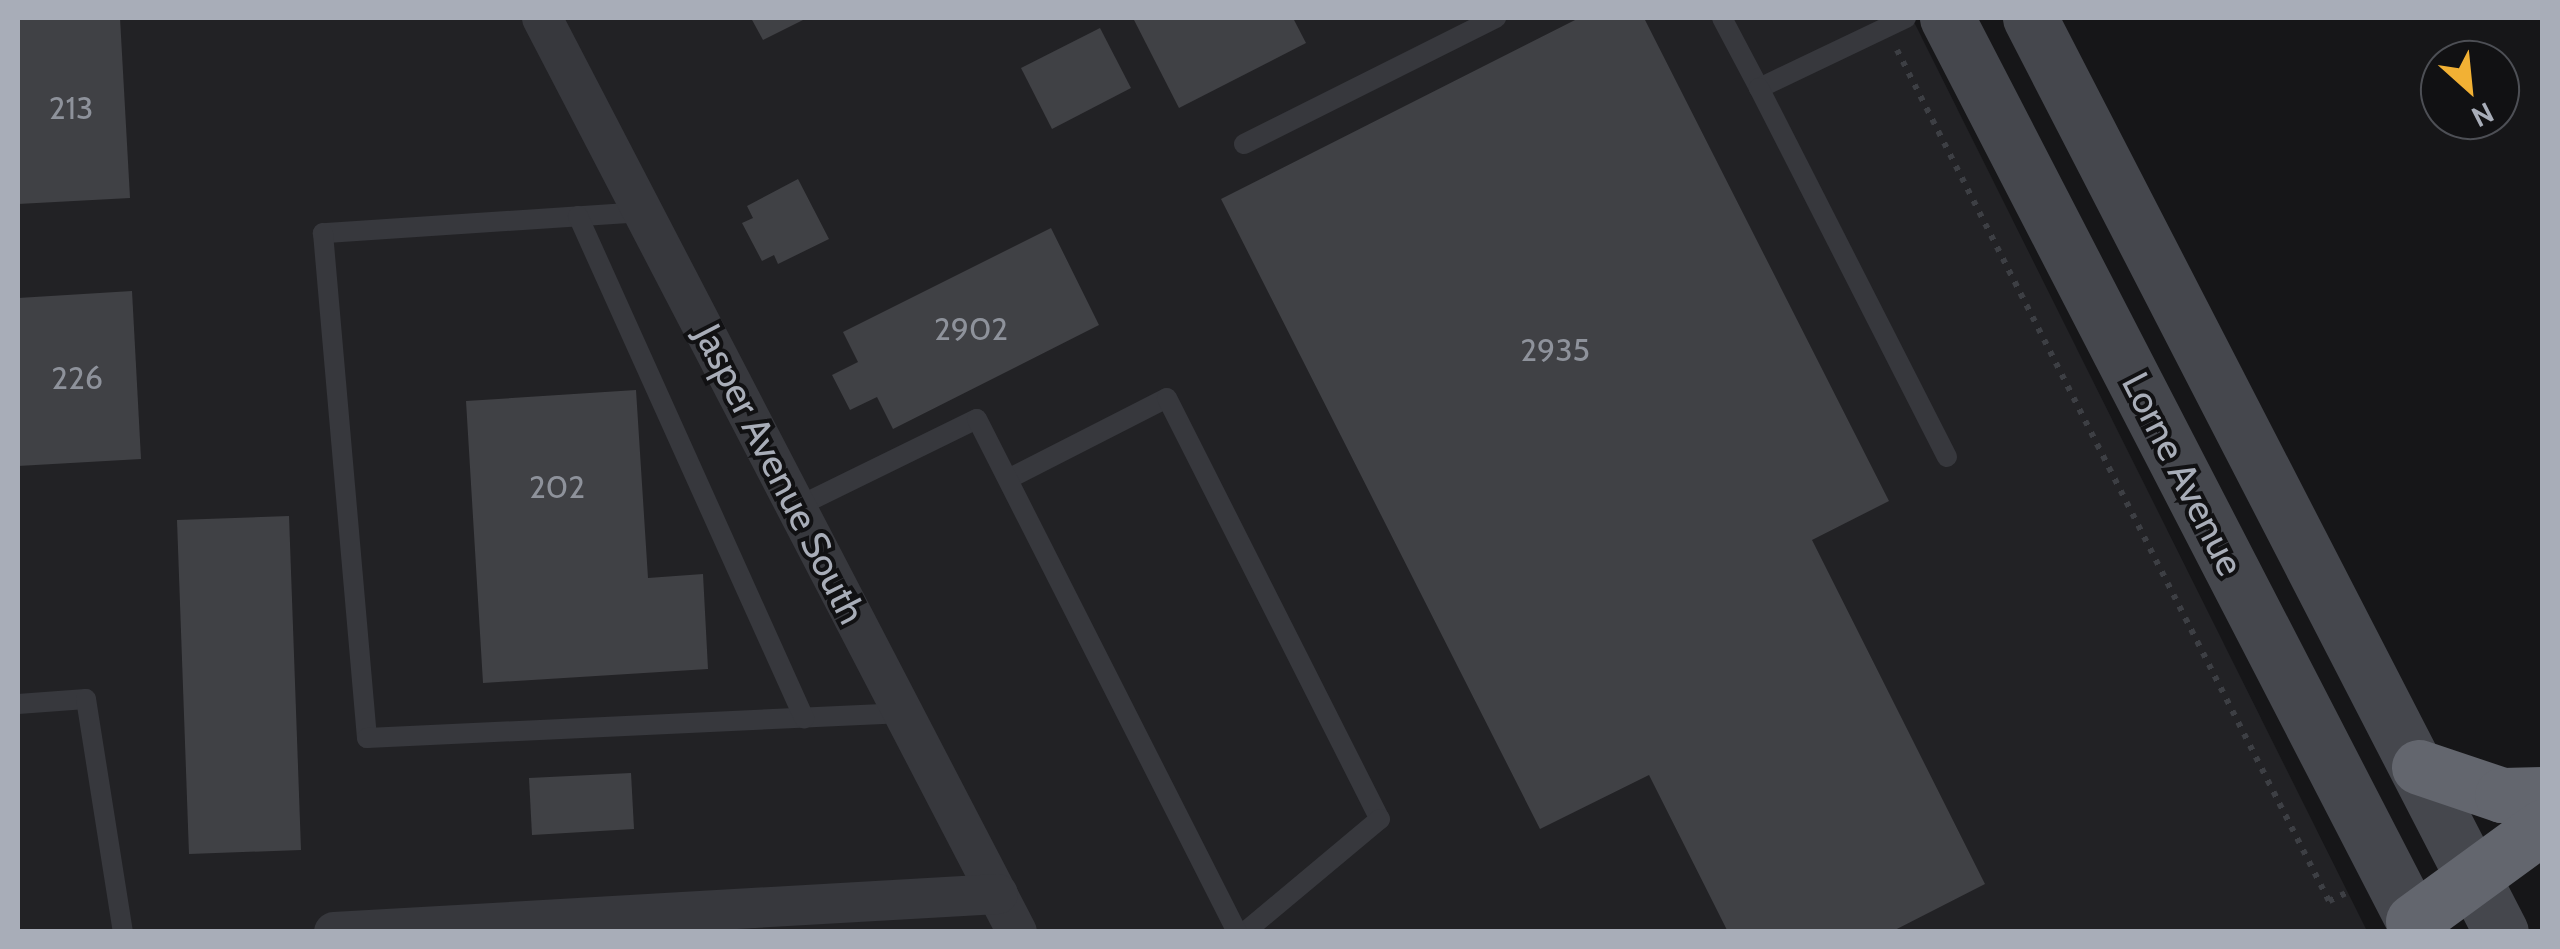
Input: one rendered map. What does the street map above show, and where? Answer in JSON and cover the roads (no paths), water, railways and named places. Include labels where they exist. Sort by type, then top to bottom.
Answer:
[{"type":"highway","points":[[2418,768],[2502,795],[2542,794]]},
{"type":"highway","points":[[2416,926],[2474,876],[2542,827]]},
{"type":"main road","name":"Lorne Avenue","points":[[1946,18],[2416,926]]},
{"type":"main road","name":"Lorne Avenue","points":[[2030,18],[2501,932]]},
{"type":"street","name":"Jasper Avenue South","points":[[542,18],[1017,932]]},
{"type":"street","points":[[334,932],[665,922],[998,894]]},
{"type":"lane","points":[[1244,144],[1496,18]]},
{"type":"lane","points":[[1722,18],[1947,457]]},
{"type":"lane","points":[[1759,88],[1906,18]]},
{"type":"lane","points":[[643,212],[322,233],[367,738],[904,712]]},
{"type":"lane","points":[[578,216],[804,718]]},
{"type":"lane","points":[[1008,480],[1168,398],[1380,818],[1245,932]]},
{"type":"lane","points":[[797,507],[977,419],[1237,932]]},
{"type":"lane","points":[[18,704],[86,699],[123,932]]}]
